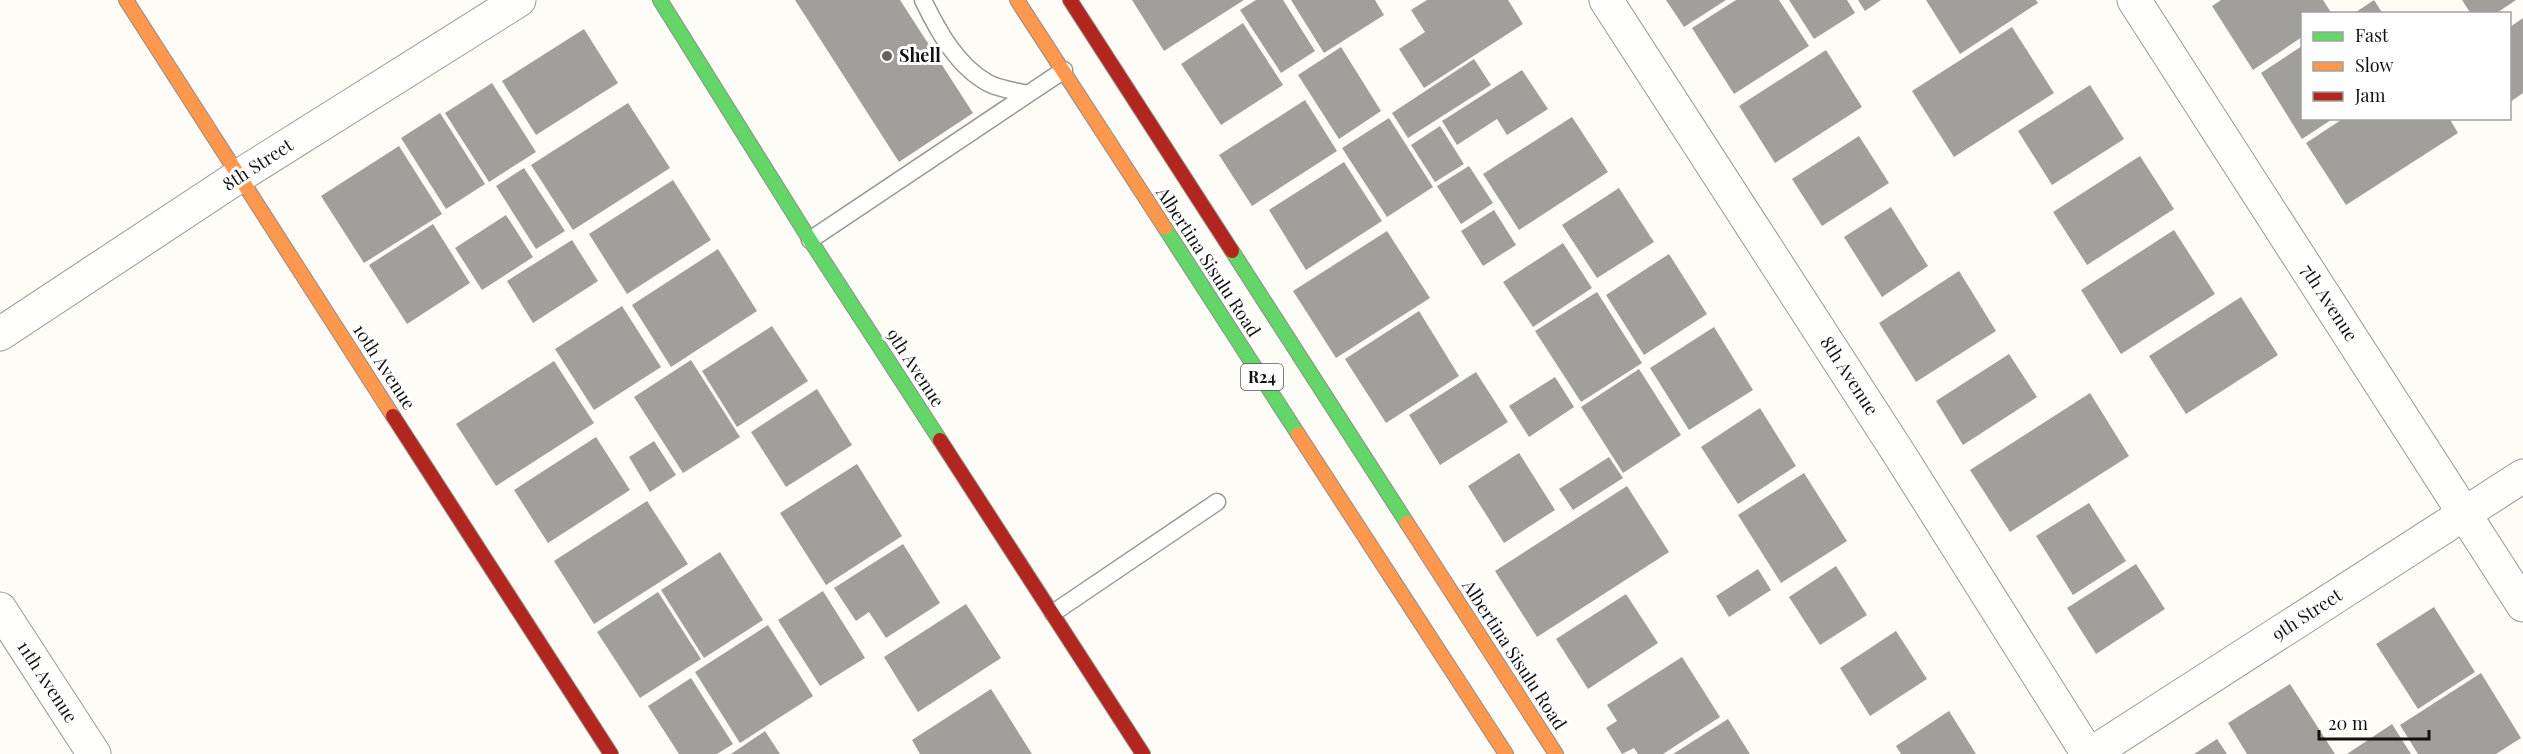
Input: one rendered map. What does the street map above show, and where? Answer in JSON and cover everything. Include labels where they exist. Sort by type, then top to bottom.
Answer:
[{"type":"street","name":"10th Avenue","points":[[126,0],[611,754]]},
{"type":"street","name":"8th Street","points":[[0,334],[239,176],[519,0]]},
{"type":"street","name":"9th Avenue","points":[[660,0],[810,240],[1143,754]]},
{"type":"street","name":"Albertina Sisulu Road","points":[[1017,0],[1506,754]]},
{"type":"street","name":"Albertina Sisulu Road","points":[[1070,0],[1556,754]]},
{"type":"street","name":"8th Avenue","points":[[1606,0],[1899,452],[2090,754]]},
{"type":"street","name":"7th Avenue","points":[[2134,0],[2523,605]]},
{"type":"street","name":"9th Street","points":[[2090,754],[2523,476]]},
{"type":"street","name":"11th Avenue","points":[[0,609],[94,754]]},
{"type":"lane","points":[[923,0],[937,27],[968,70],[990,84],[1028,94]]},
{"type":"lane","points":[[810,240],[914,162],[1064,70]]},
{"type":"lane","points":[[1053,613],[1217,502]]},
{"type":"building","points":[[795,0],[900,0],[973,113],[899,162]]},
{"type":"building","points":[[1132,0],[1244,0],[1164,51]]},
{"type":"building","points":[[1256,0],[1283,0],[1315,51],[1281,73],[1240,10]]},
{"type":"building","points":[[1291,0],[1375,0],[1384,15],[1324,53]]},
{"type":"building","points":[[1427,0],[1508,0],[1523,24],[1424,88],[1399,49],[1425,32],[1411,10]]},
{"type":"building","points":[[1666,0],[1726,0],[1684,27]]},
{"type":"building","points":[[1736,0],[1779,0],[1809,46],[1734,94],[1692,28]]},
{"type":"building","points":[[1789,0],[1847,0],[1855,13],[1814,39]]},
{"type":"building","points":[[1858,0],[1881,0],[1865,11]]},
{"type":"building","points":[[1926,0],[2036,0],[2038,3],[1960,54]]},
{"type":"building","points":[[2221,0],[2323,0],[2331,12],[2301,12],[2301,38],[2253,70],[2212,6]]},
{"type":"building","points":[[2374,0],[2382,12],[2356,12]]},
{"type":"building","points":[[2462,0],[2516,0],[2498,12],[2470,12]]},
{"type":"building","points":[[2523,18],[2523,93],[2511,101],[2511,26]]},
{"type":"building","points":[[1243,23],[1283,85],[1221,125],[1181,64]]},
{"type":"building","points":[[2012,27],[2054,93],[1954,157],[1912,91]]},
{"type":"building","points":[[584,29],[618,83],[536,135],[502,81]]},
{"type":"building","points":[[1341,47],[1381,111],[1339,139],[1298,75]]},
{"type":"building","points":[[2301,47],[2301,120],[2331,120],[2302,139],[2261,73]]},
{"type":"building","points":[[1826,50],[1862,107],[1775,163],[1739,106]]},
{"type":"building","points":[[1474,59],[1491,85],[1408,138],[1392,113]]},
{"type":"building","points":[[1522,70],[1548,109],[1507,135],[1497,119],[1457,145],[1442,121]]},
{"type":"building","points":[[492,83],[536,152],[489,182],[445,113]]},
{"type":"building","points":[[2090,85],[2124,139],[2052,185],[2018,131]]},
{"type":"building","points":[[1305,100],[1337,151],[1252,206],[1219,155]]},
{"type":"building","points":[[628,103],[670,168],[573,230],[531,165]]},
{"type":"building","points":[[440,113],[485,184],[446,209],[401,138]]},
{"type":"building","points":[[1572,117],[1608,172],[1519,230],[1483,174]]},
{"type":"building","points":[[1389,118],[1433,187],[1387,217],[1342,148]]},
{"type":"building","points":[[2341,120],[2450,120],[2458,133],[2346,205],[2306,143]]},
{"type":"building","points":[[1440,126],[1464,164],[1435,182],[1411,145]]},
{"type":"building","points":[[1859,136],[1889,183],[1822,226],[1792,179]]},
{"type":"building","points":[[399,146],[442,214],[364,263],[321,196]]},
{"type":"building","points":[[2140,156],[2174,209],[2087,265],[2053,212]]},
{"type":"building","points":[[1344,162],[1382,221],[1306,270],[1269,210]]},
{"type":"building","points":[[1469,166],[1493,203],[1461,224],[1437,186]]},
{"type":"building","points":[[524,168],[565,231],[536,249],[496,186]]},
{"type":"building","points":[[673,180],[711,240],[627,294],[589,234]]},
{"type":"building","points":[[1619,188],[1654,242],[1597,278],[1562,225]]},
{"type":"building","points":[[1891,207],[1928,266],[1882,297],[1844,237]]},
{"type":"building","points":[[1494,210],[1516,245],[1483,266],[1461,231]]},
{"type":"building","points":[[506,215],[533,257],[482,290],[455,248]]},
{"type":"building","points":[[433,224],[470,283],[407,324],[369,265]]},
{"type":"building","points":[[2174,230],[2215,294],[2121,354],[2081,290]]},
{"type":"building","points":[[1387,231],[1430,298],[1336,358],[1293,291]]},
{"type":"building","points":[[572,240],[598,281],[533,323],[507,281]]},
{"type":"building","points":[[1563,243],[1592,288],[1533,327],[1503,282]]},
{"type":"building","points":[[718,249],[757,311],[671,367],[632,305]]},
{"type":"building","points":[[1669,254],[1707,314],[1644,355],[1606,295]]},
{"type":"building","points":[[1959,271],[1996,331],[1916,382],[1879,323]]},
{"type":"building","points":[[1597,292],[1642,363],[1581,402],[1535,331]]},
{"type":"building","points":[[2241,297],[2278,355],[2186,414],[2149,356]]},
{"type":"building","points":[[622,306],[661,367],[594,410],[555,349]]},
{"type":"building","points":[[1419,311],[1459,376],[1386,423],[1345,359]]},
{"type":"building","points":[[772,326],[808,381],[737,427],[702,371]]},
{"type":"building","points":[[1714,327],[1753,390],[1689,430],[1650,368]]},
{"type":"building","points":[[2009,354],[2037,397],[1963,445],[1936,401]]},
{"type":"building","points":[[691,360],[740,437],[683,473],[634,397]]},
{"type":"building","points":[[554,361],[594,423],[496,486],[456,424]]},
{"type":"building","points":[[1639,369],[1681,435],[1623,473],[1581,407]]},
{"type":"building","points":[[1476,372],[1508,422],[1440,465],[1409,415]]},
{"type":"building","points":[[1555,377],[1574,407],[1529,437],[1509,406]]},
{"type":"building","points":[[817,389],[852,445],[786,487],[751,432]]},
{"type":"building","points":[[2090,393],[2129,456],[2010,532],[1970,470]]},
{"type":"building","points":[[1760,408],[1796,466],[1738,504],[1701,447]]},
{"type":"building","points":[[596,437],[630,490],[548,543],[514,490]]},
{"type":"building","points":[[654,441],[676,475],[650,492],[629,457]]},
{"type":"building","points":[[1519,453],[1555,510],[1504,543],[1468,486]]},
{"type":"building","points":[[1609,457],[1623,478],[1573,510],[1559,489]]},
{"type":"building","points":[[857,464],[902,536],[826,585],[780,513]]},
{"type":"building","points":[[1804,473],[1847,541],[1781,583],[1738,515]]},
{"type":"building","points":[[1627,486],[1669,552],[1537,637],[1495,571]]},
{"type":"building","points":[[647,501],[688,564],[594,624],[554,561]]},
{"type":"building","points":[[2089,503],[2126,561],[2073,595],[2036,536]]},
{"type":"building","points":[[903,544],[940,603],[886,638],[869,612],[856,621],[834,588]]},
{"type":"building","points":[[720,552],[763,620],[704,658],[661,590]]},
{"type":"building","points":[[2136,564],[2165,609],[2096,654],[2067,608]]},
{"type":"building","points":[[1836,566],[1867,615],[1820,645],[1789,597]]},
{"type":"building","points":[[1758,569],[1771,590],[1729,617],[1716,596]]},
{"type":"building","points":[[823,591],[865,658],[820,686],[778,620]]},
{"type":"building","points":[[658,592],[701,659],[640,698],[597,632]]},
{"type":"building","points":[[1626,594],[1658,643],[1588,689],[1556,639]]},
{"type":"building","points":[[966,604],[1001,658],[918,712],[884,657]]},
{"type":"building","points":[[2434,607],[2475,672],[2418,709],[2376,644]]},
{"type":"building","points":[[768,625],[813,696],[740,743],[695,672]]},
{"type":"building","points":[[1896,631],[1927,679],[1870,716],[1840,668]]},
{"type":"building","points":[[1682,657],[1720,717],[1663,754],[1638,754],[1634,748],[1622,754],[1606,728],[1617,721],[1607,705]]},
{"type":"building","points":[[2481,673],[2521,738],[2496,754],[2418,754],[2400,725]]},
{"type":"building","points":[[691,678],[733,744],[717,754],[679,754],[648,706]]},
{"type":"building","points":[[2290,684],[2335,754],[2247,754],[2228,723]]},
{"type":"building","points":[[991,689],[1032,754],[920,754],[912,740]]},
{"type":"building","points":[[1949,711],[1976,754],[1901,754],[1896,746]]},
{"type":"building","points":[[1728,719],[1750,754],[1673,754]]},
{"type":"building","points":[[2392,724],[2411,754],[2347,754]]},
{"type":"building","points":[[765,731],[780,754],[731,754]]},
{"type":"building","points":[[2217,739],[2227,754],[2194,754]]},
{"type":"traffic: fast","points":[[660,0],[810,240],[940,440]]},
{"type":"traffic: fast","points":[[1165,228],[1298,434]]},
{"type":"traffic: fast","points":[[1232,251],[1407,523]]},
{"type":"traffic: slow","points":[[126,0],[393,416]]},
{"type":"traffic: slow","points":[[1017,0],[1165,228]]},
{"type":"traffic: slow","points":[[1298,434],[1506,754]]},
{"type":"traffic: slow","points":[[1407,523],[1556,754]]},
{"type":"traffic: jam","points":[[1070,0],[1232,251]]},
{"type":"traffic: jam","points":[[393,416],[611,754]]},
{"type":"traffic: jam","points":[[940,440],[1143,754]]},
{"type":"place","name":"Shell","points":[[887,56]]}]
